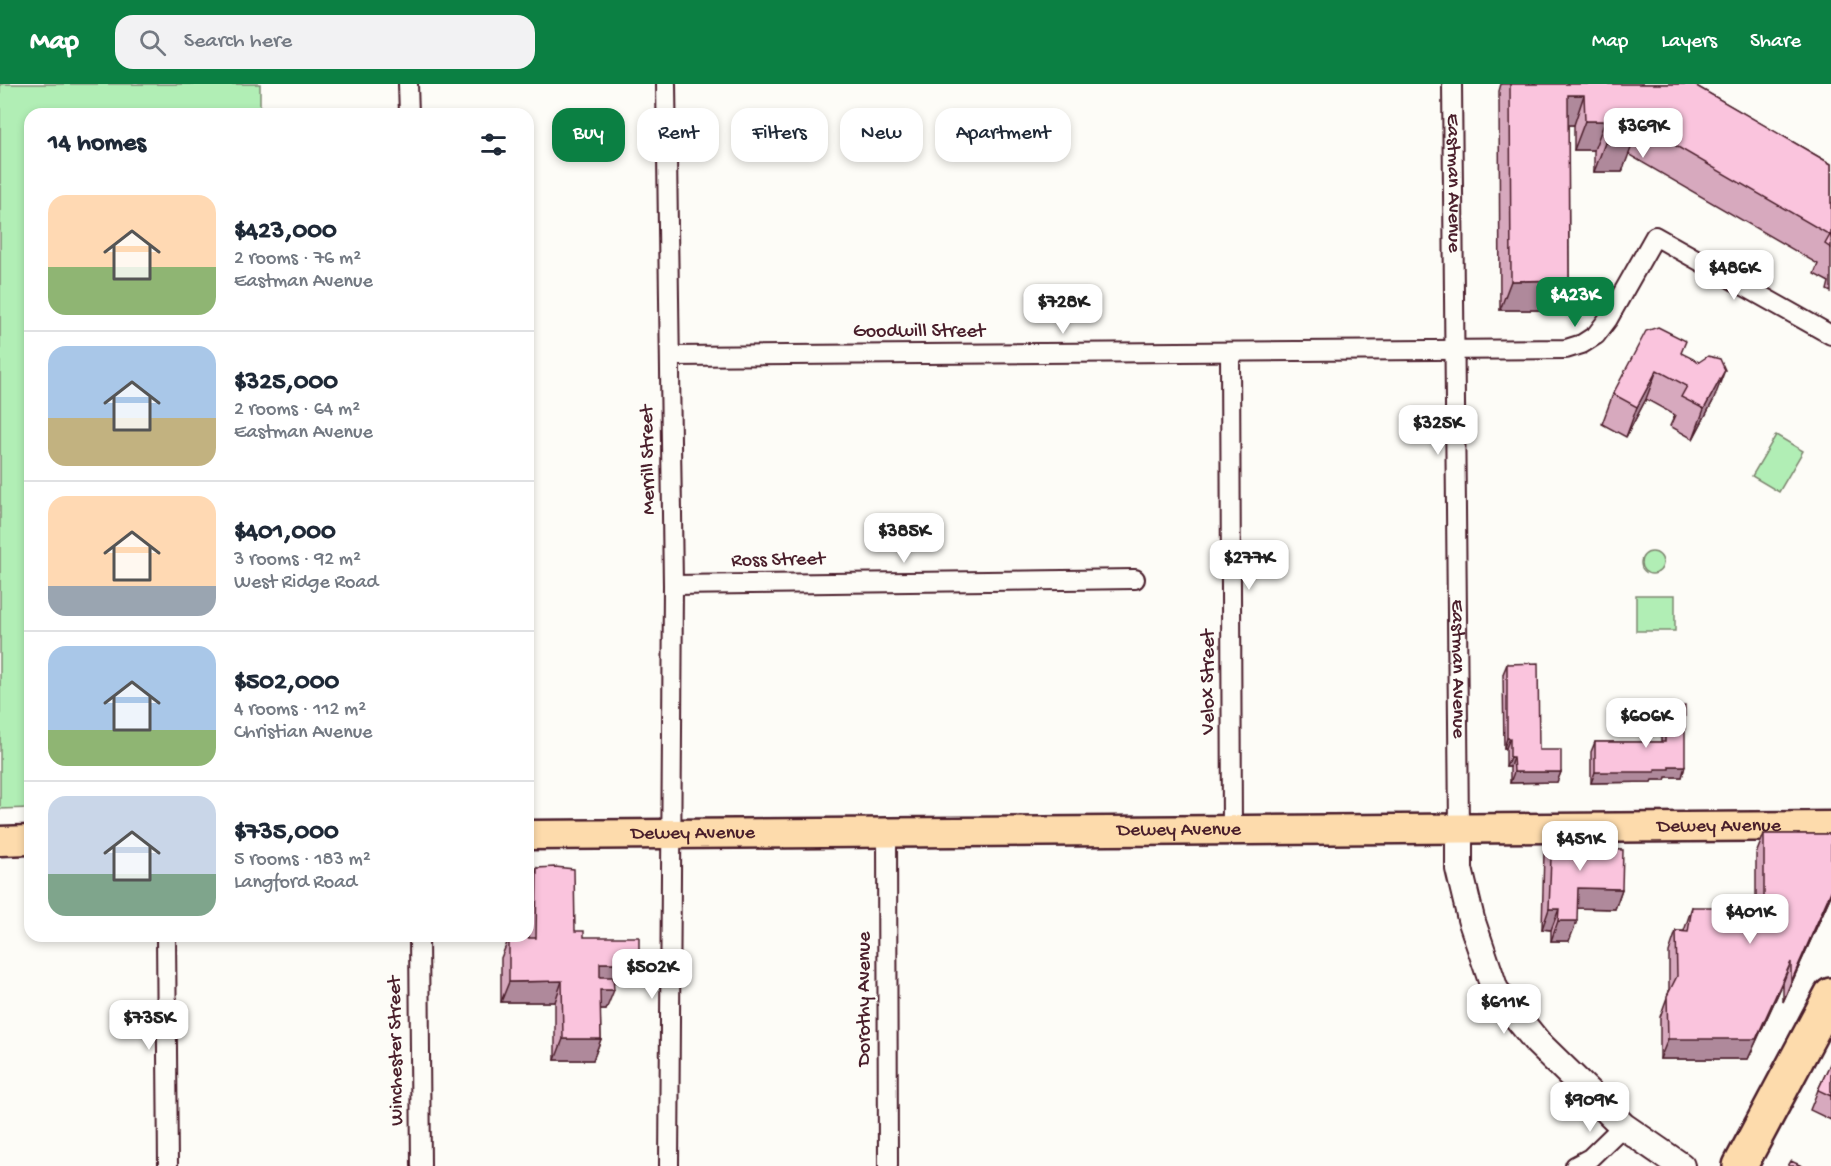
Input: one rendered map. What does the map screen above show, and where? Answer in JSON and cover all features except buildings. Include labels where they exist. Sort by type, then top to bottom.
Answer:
[{"type":"highway","points":[[1740,1166],[1831,995]]},
{"type":"main road","name":"Dewey Avenue","points":[[534,835],[1831,826]]},
{"type":"main road","points":[[0,841],[24,840]]},
{"type":"street","points":[[408,84],[409,108]]},
{"type":"street","name":"Merrill Street","points":[[666,84],[673,585],[669,1166]]},
{"type":"street","name":"Eastman Avenue","points":[[1452,84],[1459,868],[1471,920],[1494,990],[1538,1042],[1623,1126],[1681,1166]]},
{"type":"street","name":"Goodwill Street","points":[[671,356],[1566,349],[1582,344],[1596,334],[1608,319],[1655,237],[1831,335]]},
{"type":"street","name":"Velox Street","points":[[1230,352],[1232,831]]},
{"type":"street","name":"Ross Street","points":[[673,585],[1135,579]]},
{"type":"street","name":"Dorothy Avenue","points":[[887,832],[888,1166]]},
{"type":"street","points":[[166,942],[168,1166]]},
{"type":"street","name":"Winchester Street","points":[[419,942],[421,1166]]},
{"type":"street","points":[[1575,1166],[1590,1158],[1623,1126]]},
{"type":"green space","points":[[0,84],[260,84],[260,108],[24,108],[24,808],[0,809]]},
{"type":"green space","points":[[1776,435],[1803,451],[1779,492],[1752,476]]},
{"type":"green space","points":[[1652,552],[1660,555],[1663,563],[1660,571],[1652,574],[1644,571],[1641,563],[1644,555]]},
{"type":"green space","points":[[1636,595],[1675,595],[1675,631],[1636,631]]}]
